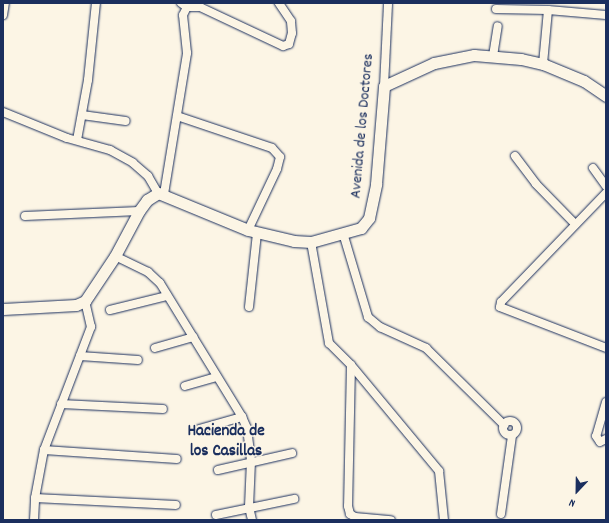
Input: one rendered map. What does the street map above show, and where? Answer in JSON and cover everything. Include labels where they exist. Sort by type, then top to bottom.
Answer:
[{"type":"main road","points":[[384,86],[434,63],[454,57],[493,56],[543,64],[584,81],[606,96]]},
{"type":"main road","name":"Avenida de los Doctores","points":[[161,194],[253,231],[294,241],[311,242],[361,228],[369,218],[376,184],[384,86]]},
{"type":"main road","points":[[3,309],[76,305],[85,301],[115,256],[147,200],[161,194]]},
{"type":"street","points":[[3,15],[5,3]]},
{"type":"street","points":[[77,140],[82,115],[96,3]]},
{"type":"street","points":[[161,194],[177,116],[187,53],[183,15],[184,5],[200,7],[283,46],[289,44],[292,33],[291,21],[279,3]]},
{"type":"street","name":"Avenida de los Doctores","points":[[384,86],[388,3]]},
{"type":"street","points":[[496,9],[548,10],[606,15]]},
{"type":"street","points":[[543,64],[548,10]]},
{"type":"street","points":[[493,56],[498,26]]},
{"type":"street","points":[[3,112],[44,130],[110,150],[133,163],[148,176],[161,194]]},
{"type":"street","points":[[82,115],[126,121]]},
{"type":"street","points":[[177,116],[272,148],[280,157],[277,169],[253,231],[249,307]]},
{"type":"street","points":[[515,156],[536,184],[575,224]]},
{"type":"street","points":[[593,168],[606,186]]},
{"type":"street","points":[[606,193],[501,302],[500,307],[505,312],[606,348]]},
{"type":"street","points":[[25,216],[140,211]]},
{"type":"street","points":[[343,233],[368,317],[380,327],[426,348],[504,425],[511,421],[515,423],[517,430],[512,436],[501,514]]},
{"type":"street","points":[[311,242],[328,343],[351,365],[439,471],[444,520]]},
{"type":"street","points":[[115,256],[148,272],[160,283],[242,417],[247,428],[251,461],[249,507],[252,520]]},
{"type":"street","points":[[110,310],[167,296]]},
{"type":"street","points":[[34,520],[35,498],[44,450],[91,327],[85,301]]},
{"type":"street","points":[[155,348],[192,337]]},
{"type":"street","points":[[80,356],[138,360]]},
{"type":"street","points":[[351,365],[348,506],[350,514],[356,517],[390,520]]},
{"type":"street","points":[[185,386],[217,377]]},
{"type":"street","points":[[606,402],[596,436],[600,442],[606,439]]},
{"type":"street","points":[[61,404],[163,409]]},
{"type":"street","points":[[199,429],[242,417]]},
{"type":"street","points":[[44,450],[177,459]]},
{"type":"street","points":[[218,470],[251,461],[292,453]]},
{"type":"street","points":[[35,498],[176,505]]},
{"type":"street","points":[[216,515],[249,507],[294,499]]},
{"type":"district","name":"Hacienda de los Casillas","points":[[226,443]]}]
